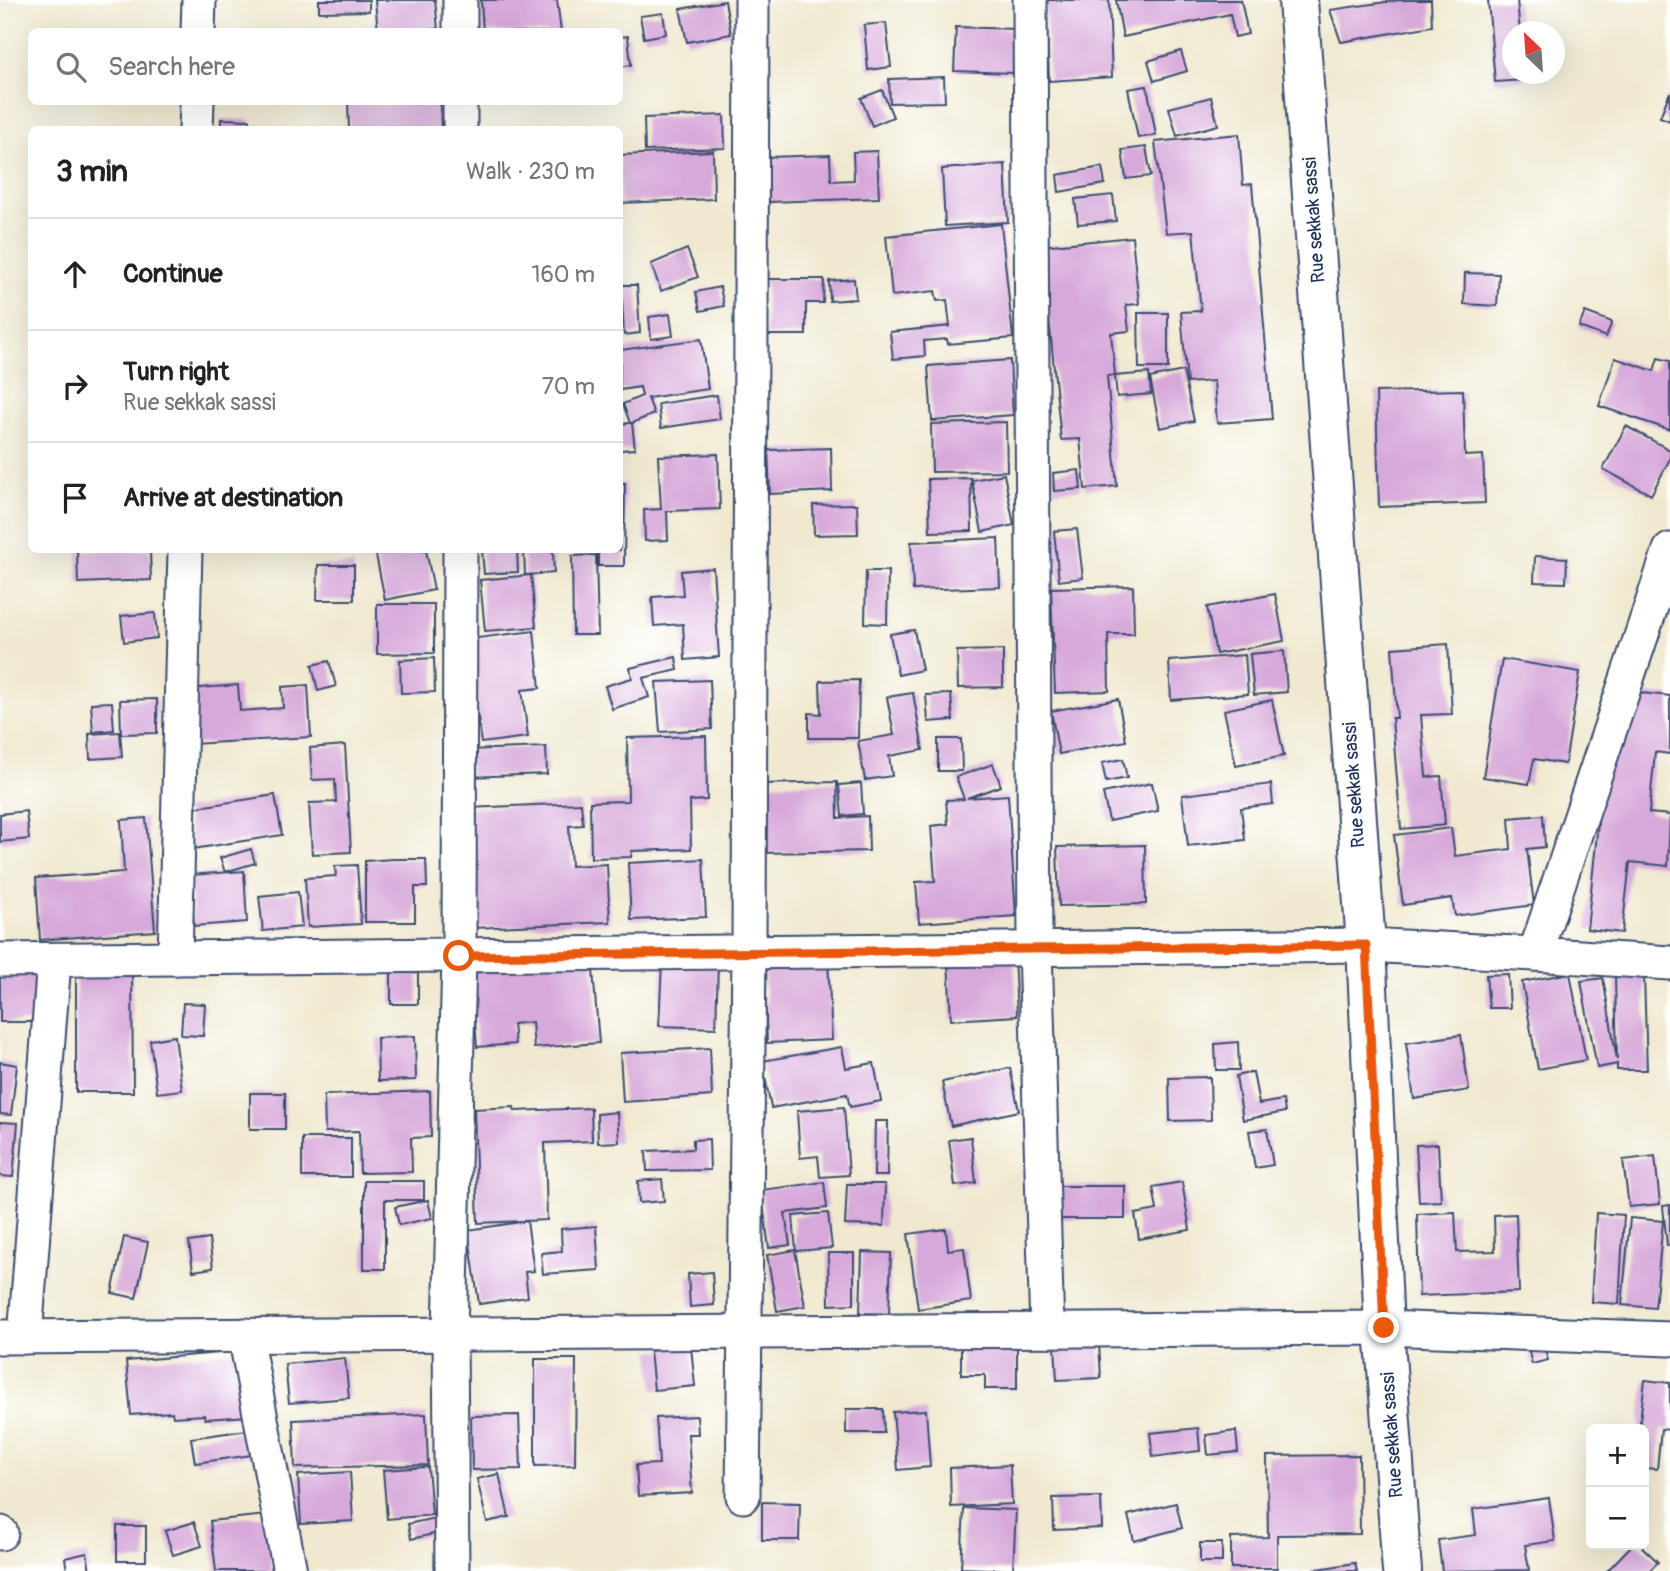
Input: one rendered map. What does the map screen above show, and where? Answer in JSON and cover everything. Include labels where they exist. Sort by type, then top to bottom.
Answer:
[{"type":"street","points":[[198,28],[199,0]]},
{"type":"street","points":[[460,0],[460,28]]},
{"type":"street","points":[[743,1496],[749,952],[752,0]]},
{"type":"street","points":[[1030,0],[1035,949],[1047,1330]]},
{"type":"street","name":"Rue sekkak sassi","points":[[1298,0],[1366,945],[1384,1328],[1402,1571]]},
{"type":"street","points":[[196,126],[197,105]]},
{"type":"street","points":[[460,105],[460,126]]},
{"type":"street","points":[[1535,954],[1670,550]]},
{"type":"street","points":[[175,958],[185,553]]},
{"type":"street","points":[[452,1571],[450,1334],[459,956],[460,553]]},
{"type":"street","points":[[0,960],[1366,945],[1670,962]]},
{"type":"street","points":[[54,961],[13,1337],[1384,1328],[1670,1339]]},
{"type":"street","points":[[245,1335],[290,1571]]},
{"type":"building","points":[[319,0],[369,0],[369,11],[319,12]]},
{"type":"building","points":[[375,0],[435,0],[438,28],[378,28]]},
{"type":"building","points":[[481,0],[557,0],[560,28],[483,28]]},
{"type":"building","points":[[1046,0],[1109,0],[1112,77],[1049,81]]},
{"type":"building","points":[[1116,0],[1241,0],[1248,34],[1235,37],[1230,14],[1123,37]]},
{"type":"building","points":[[1400,0],[1431,0],[1432,26],[1341,42],[1330,10]]},
{"type":"building","points":[[1488,0],[1517,0],[1519,21],[1502,21],[1502,82],[1495,82]]},
{"type":"building","points":[[725,1],[731,34],[687,42],[680,9]]},
{"type":"building","points":[[663,13],[666,34],[644,38],[640,16]]},
{"type":"building","points":[[886,23],[891,67],[868,70],[864,25]]},
{"type":"building","points":[[956,27],[1015,29],[1014,73],[954,71]]},
{"type":"building","points":[[628,36],[631,65],[623,66],[623,37]]},
{"type":"building","points":[[1181,51],[1187,71],[1154,81],[1148,61]]},
{"type":"building","points":[[944,77],[945,102],[890,103],[889,79]]},
{"type":"building","points":[[1147,86],[1156,135],[1138,138],[1128,89]]},
{"type":"building","points":[[882,90],[893,117],[872,126],[861,98]]},
{"type":"building","points":[[1670,92],[1670,121],[1660,117]]},
{"type":"building","points":[[1211,97],[1218,125],[1177,136],[1169,108]]},
{"type":"building","points":[[348,105],[440,105],[441,126],[349,126]]},
{"type":"building","points":[[724,115],[725,148],[645,151],[644,118]]},
{"type":"building","points":[[221,119],[250,120],[250,126],[221,126]]},
{"type":"building","points":[[1239,134],[1243,185],[1252,184],[1272,419],[1217,423],[1214,381],[1187,383],[1181,312],[1201,311],[1193,231],[1166,233],[1155,142]]},
{"type":"building","points":[[1146,147],[1151,176],[1126,179],[1122,150]]},
{"type":"building","points":[[713,151],[714,199],[623,203],[623,155]]},
{"type":"building","points":[[877,151],[879,198],[769,202],[768,157],[830,155],[831,181],[854,180],[853,152]]},
{"type":"building","points":[[1005,164],[1008,222],[945,226],[942,169]]},
{"type":"building","points":[[1102,167],[1105,184],[1059,192],[1057,175]]},
{"type":"building","points":[[1113,195],[1116,221],[1078,224],[1075,199]]},
{"type":"building","points":[[1001,224],[1013,338],[948,344],[947,339],[924,341],[925,356],[893,359],[890,332],[950,326],[947,300],[937,301],[935,291],[892,296],[886,236]]},
{"type":"building","points":[[1132,237],[1139,304],[1126,305],[1129,331],[1111,333],[1115,375],[1107,376],[1117,486],[1085,489],[1080,439],[1061,440],[1042,246]]},
{"type":"building","points":[[687,249],[698,277],[661,291],[651,264]]},
{"type":"building","points":[[1465,273],[1499,274],[1497,306],[1464,304]]},
{"type":"building","points":[[766,279],[824,279],[823,303],[806,303],[806,335],[766,335]]},
{"type":"building","points":[[854,279],[856,299],[830,301],[829,281]]},
{"type":"building","points":[[623,285],[637,285],[640,333],[624,335]]},
{"type":"building","points":[[720,287],[724,306],[700,311],[696,292]]},
{"type":"building","points":[[1585,312],[1612,322],[1606,337],[1579,327]]},
{"type":"building","points":[[1138,313],[1168,313],[1168,368],[1139,368]]},
{"type":"building","points":[[670,314],[673,336],[651,339],[649,317]]},
{"type":"building","points":[[701,339],[708,389],[648,398],[654,414],[632,423],[635,449],[623,450],[623,424],[630,423],[623,404],[642,396],[640,387],[623,390],[623,350]]},
{"type":"building","points":[[1615,358],[1654,371],[1658,358],[1670,361],[1670,430],[1599,406]]},
{"type":"building","points":[[1010,360],[1013,415],[932,421],[928,366]]},
{"type":"building","points":[[1183,371],[1194,421],[1160,428],[1150,378]]},
{"type":"building","points":[[1149,373],[1151,394],[1117,397],[1115,376]]},
{"type":"building","points":[[1463,390],[1465,456],[1483,455],[1485,503],[1379,507],[1376,392]]},
{"type":"building","points":[[717,395],[720,419],[661,428],[658,404]]},
{"type":"building","points":[[1006,422],[1007,471],[932,472],[931,424]]},
{"type":"building","points":[[1626,426],[1670,450],[1670,459],[1651,495],[1603,469]]},
{"type":"building","points":[[831,448],[832,491],[770,494],[768,450]]},
{"type":"building","points":[[718,454],[720,509],[667,511],[668,540],[645,541],[644,510],[661,509],[658,456]]},
{"type":"building","points":[[1079,470],[1081,489],[1054,491],[1053,473]]},
{"type":"building","points":[[1004,474],[1014,525],[982,532],[972,480]]},
{"type":"building","points":[[971,478],[972,531],[930,532],[928,479]]},
{"type":"building","points":[[625,483],[624,566],[598,566],[598,553],[623,553]]},
{"type":"building","points":[[857,504],[858,534],[814,535],[813,505]]},
{"type":"building","points":[[1077,529],[1083,578],[1059,581],[1054,531]]},
{"type":"building","points":[[998,538],[1000,587],[913,590],[911,542]]},
{"type":"building","points":[[77,553],[150,553],[151,580],[78,583]]},
{"type":"building","points":[[376,553],[427,553],[434,590],[385,600]]},
{"type":"building","points":[[482,553],[517,553],[518,572],[484,574]]},
{"type":"building","points":[[524,553],[553,553],[554,573],[525,575]]},
{"type":"building","points":[[596,555],[598,635],[573,635],[572,556]]},
{"type":"building","points":[[1535,556],[1567,558],[1566,583],[1534,582]]},
{"type":"building","points":[[318,565],[354,565],[354,600],[317,600]]},
{"type":"building","points":[[713,568],[719,657],[685,660],[683,624],[654,626],[652,597],[683,595],[681,571]]},
{"type":"building","points":[[866,571],[888,571],[887,624],[865,623]]},
{"type":"building","points":[[531,575],[536,627],[485,631],[480,580]]},
{"type":"building","points":[[1133,586],[1134,634],[1108,634],[1109,691],[1055,693],[1051,588]]},
{"type":"building","points":[[1275,594],[1284,641],[1216,654],[1207,607]]},
{"type":"building","points":[[377,604],[434,604],[434,653],[377,654]]},
{"type":"building","points":[[155,613],[157,638],[124,642],[121,616]]},
{"type":"building","points":[[914,630],[922,670],[898,675],[890,634]]},
{"type":"building","points":[[534,631],[540,688],[522,690],[528,737],[481,743],[469,639]]},
{"type":"building","points":[[1448,644],[1452,714],[1421,715],[1426,777],[1441,776],[1445,825],[1401,829],[1392,718],[1397,718],[1392,648]]},
{"type":"building","points":[[1003,650],[1003,687],[958,688],[957,651]]},
{"type":"building","points":[[1284,651],[1287,692],[1254,695],[1250,654]]},
{"type":"building","points":[[1245,655],[1248,694],[1171,700],[1169,661]]},
{"type":"building","points":[[676,657],[678,670],[643,678],[649,697],[612,709],[605,686],[632,678],[630,668]]},
{"type":"building","points":[[434,658],[435,692],[401,693],[400,660]]},
{"type":"building","points":[[1502,659],[1580,672],[1565,764],[1534,759],[1529,784],[1483,777]]},
{"type":"building","points":[[329,661],[336,686],[318,691],[312,665]]},
{"type":"building","points":[[710,680],[712,729],[660,732],[656,682]]},
{"type":"building","points":[[859,680],[858,738],[809,738],[809,713],[821,714],[820,681]]},
{"type":"building","points":[[238,685],[240,711],[283,708],[282,687],[308,685],[311,737],[192,744],[188,689]]},
{"type":"building","points":[[1612,690],[1670,696],[1670,754],[1655,752],[1649,813],[1670,815],[1668,866],[1630,862],[1622,933],[1587,929]]},
{"type":"building","points":[[913,693],[923,750],[889,756],[892,776],[865,780],[858,741],[894,735],[887,697]]},
{"type":"building","points":[[951,694],[953,720],[928,722],[926,695]]},
{"type":"building","points":[[157,699],[157,733],[121,734],[120,700]]},
{"type":"building","points":[[1118,699],[1126,741],[1059,754],[1051,711]]},
{"type":"building","points":[[1272,700],[1284,756],[1236,766],[1224,710]]},
{"type":"building","points":[[112,702],[114,730],[93,732],[91,703]]},
{"type":"building","points":[[120,732],[122,757],[90,759],[89,734]]},
{"type":"building","points":[[706,736],[707,800],[690,801],[691,849],[632,851],[631,857],[591,858],[590,802],[628,801],[627,738]]},
{"type":"building","points":[[938,739],[961,739],[962,771],[938,771]]},
{"type":"building","points":[[345,745],[351,852],[312,854],[309,803],[336,802],[335,779],[312,780],[310,748]]},
{"type":"building","points":[[546,747],[547,774],[469,777],[468,750]]},
{"type":"building","points":[[1123,759],[1127,778],[1106,782],[1102,763]]},
{"type":"building","points":[[993,764],[1001,786],[967,798],[1008,795],[1016,916],[919,923],[916,882],[935,881],[931,826],[948,824],[946,800],[964,799],[956,777]]},
{"type":"building","points":[[837,782],[838,818],[868,816],[869,851],[762,853],[761,784]]},
{"type":"building","points":[[861,783],[863,814],[842,816],[839,785]]},
{"type":"building","points":[[1152,783],[1158,811],[1109,821],[1103,793]]},
{"type":"building","points":[[1271,784],[1273,804],[1241,808],[1245,840],[1188,846],[1182,795]]},
{"type":"building","points":[[275,795],[282,835],[193,849],[186,809]]},
{"type":"building","points":[[581,803],[583,825],[569,826],[571,866],[607,864],[610,922],[474,928],[469,808]]},
{"type":"building","points":[[26,811],[29,839],[0,842],[0,814]]},
{"type":"building","points":[[1543,815],[1545,847],[1527,849],[1534,905],[1455,916],[1452,898],[1403,905],[1394,835],[1451,828],[1455,856],[1511,849],[1509,818]]},
{"type":"building","points":[[146,818],[155,931],[40,940],[36,878],[124,872],[121,820]]},
{"type":"building","points":[[1145,845],[1146,904],[1059,906],[1057,847]]},
{"type":"building","points":[[251,849],[255,863],[225,872],[220,858]]},
{"type":"building","points":[[426,859],[427,887],[415,887],[415,922],[365,922],[365,861]]},
{"type":"building","points":[[703,859],[706,917],[631,920],[628,863]]},
{"type":"building","points":[[357,865],[361,924],[308,927],[305,878],[336,876],[335,866]]},
{"type":"building","points":[[244,871],[247,922],[194,926],[190,875]]},
{"type":"building","points":[[298,892],[302,927],[263,931],[259,896]]},
{"type":"building","points":[[1014,955],[1017,1016],[951,1020],[948,960]]},
{"type":"building","points":[[592,958],[599,1043],[534,1048],[532,1022],[513,1024],[515,1044],[477,1047],[471,968]]},
{"type":"building","points":[[828,960],[832,1040],[767,1043],[764,962]]},
{"type":"building","points":[[662,962],[718,964],[716,1028],[659,1026]]},
{"type":"building","points":[[76,968],[132,968],[133,1092],[76,1092]]},
{"type":"building","points":[[0,971],[38,971],[38,1022],[0,1022]]},
{"type":"building","points":[[418,972],[418,1004],[391,1004],[391,973]]},
{"type":"building","points":[[1570,973],[1586,1060],[1538,1069],[1522,982]]},
{"type":"building","points":[[1508,974],[1510,1008],[1489,1008],[1486,975]]},
{"type":"building","points":[[1644,976],[1647,1070],[1617,1070],[1617,1064],[1597,1068],[1581,981],[1603,978],[1617,1060],[1615,977]]},
{"type":"building","points":[[183,1003],[205,1004],[203,1036],[181,1035]]},
{"type":"building","points":[[1461,1035],[1469,1090],[1414,1099],[1406,1043]]},
{"type":"building","points":[[175,1036],[182,1090],[157,1093],[150,1040]]},
{"type":"building","points":[[415,1036],[416,1080],[378,1081],[377,1038]]},
{"type":"building","points":[[1238,1042],[1239,1070],[1216,1070],[1215,1044]]},
{"type":"building","points":[[842,1047],[846,1068],[874,1063],[881,1101],[850,1107],[847,1094],[771,1108],[762,1061]]},
{"type":"building","points":[[710,1048],[712,1096],[623,1102],[620,1053]]},
{"type":"building","points":[[0,1062],[17,1065],[11,1115],[0,1114]]},
{"type":"building","points":[[1010,1068],[1019,1111],[951,1126],[942,1082]]},
{"type":"building","points":[[1253,1072],[1259,1104],[1283,1100],[1285,1112],[1243,1120],[1236,1076]]},
{"type":"building","points":[[1210,1077],[1211,1120],[1170,1121],[1169,1078]]},
{"type":"building","points":[[430,1091],[431,1137],[411,1138],[412,1172],[360,1173],[359,1131],[325,1132],[324,1095]]},
{"type":"building","points":[[250,1093],[285,1093],[285,1129],[250,1129]]},
{"type":"building","points":[[514,1107],[515,1111],[591,1108],[592,1141],[545,1143],[547,1220],[478,1223],[474,1109]]},
{"type":"building","points":[[844,1107],[849,1175],[820,1177],[818,1156],[800,1158],[797,1111]]},
{"type":"building","points":[[617,1112],[619,1142],[598,1143],[597,1114]]},
{"type":"building","points":[[875,1121],[888,1121],[887,1176],[874,1176]]},
{"type":"building","points":[[0,1122],[18,1123],[13,1177],[0,1176]]},
{"type":"building","points":[[1267,1129],[1273,1165],[1255,1168],[1249,1131]]},
{"type":"building","points":[[971,1137],[976,1183],[955,1186],[949,1140]]},
{"type":"building","points":[[302,1138],[351,1138],[351,1177],[302,1177]]},
{"type":"building","points":[[709,1139],[710,1170],[647,1171],[646,1151],[693,1149],[693,1140]]},
{"type":"building","points":[[1438,1144],[1441,1201],[1419,1202],[1416,1145]]},
{"type":"building","points":[[1655,1156],[1660,1204],[1629,1207],[1623,1160]]},
{"type":"building","points":[[662,1179],[664,1201],[639,1203],[638,1181]]},
{"type":"building","points":[[364,1181],[424,1181],[424,1200],[385,1200],[385,1269],[364,1269]]},
{"type":"building","points":[[824,1182],[827,1208],[785,1213],[790,1245],[769,1248],[761,1190]]},
{"type":"building","points":[[1182,1182],[1190,1230],[1139,1239],[1135,1214],[1157,1210],[1153,1187]]},
{"type":"building","points":[[847,1184],[885,1184],[884,1226],[845,1225]]},
{"type":"building","points":[[1060,1186],[1125,1186],[1125,1219],[1060,1219]]},
{"type":"building","points":[[428,1200],[432,1218],[399,1225],[395,1207]]},
{"type":"building","points":[[1670,1205],[1670,1245],[1667,1246],[1663,1206]]},
{"type":"building","points":[[1455,1212],[1457,1252],[1495,1251],[1494,1215],[1516,1214],[1519,1292],[1419,1296],[1417,1214]]},
{"type":"building","points":[[828,1213],[832,1248],[796,1251],[793,1216]]},
{"type":"building","points":[[1596,1213],[1624,1215],[1619,1304],[1591,1302]]},
{"type":"building","points":[[1630,1218],[1663,1221],[1655,1308],[1622,1305]]},
{"type":"building","points":[[527,1221],[534,1271],[525,1272],[528,1297],[479,1304],[468,1230]]},
{"type":"building","points":[[596,1226],[599,1270],[543,1274],[541,1253],[562,1251],[561,1229]]},
{"type":"building","points":[[946,1229],[948,1250],[964,1248],[971,1301],[918,1309],[908,1234]]},
{"type":"building","points":[[124,1237],[148,1242],[136,1298],[112,1293]]},
{"type":"building","points":[[209,1239],[213,1268],[193,1271],[189,1242]]},
{"type":"building","points":[[795,1250],[805,1306],[777,1311],[767,1255]]},
{"type":"building","points":[[862,1252],[891,1253],[889,1314],[860,1313]]},
{"type":"building","points":[[828,1253],[854,1253],[854,1304],[829,1305]]},
{"type":"building","points":[[712,1272],[714,1305],[690,1307],[688,1274]]},
{"type":"building","points":[[1540,1332],[1548,1360],[1532,1364],[1525,1336]]},
{"type":"building","points":[[1017,1343],[1017,1389],[985,1389],[985,1375],[961,1375],[961,1344]]},
{"type":"building","points":[[1099,1343],[1101,1378],[1057,1380],[1055,1346]]},
{"type":"building","points":[[691,1347],[695,1386],[654,1390],[650,1351]]},
{"type":"building","points":[[243,1351],[249,1416],[205,1419],[204,1415],[173,1417],[172,1412],[131,1415],[126,1361]]},
{"type":"building","points":[[345,1358],[349,1398],[289,1403],[285,1364]]},
{"type":"building","points":[[535,1359],[576,1359],[575,1465],[535,1466]]},
{"type":"building","points":[[1645,1380],[1670,1383],[1670,1430],[1661,1429],[1657,1469],[1649,1468],[1649,1424],[1640,1424]]},
{"type":"building","points":[[846,1409],[883,1409],[884,1433],[846,1433]]},
{"type":"building","points":[[926,1410],[930,1467],[898,1470],[893,1412]]},
{"type":"building","points":[[426,1414],[428,1465],[295,1468],[293,1420]]},
{"type":"building","points":[[519,1415],[521,1469],[472,1470],[471,1416]]},
{"type":"building","points":[[697,1416],[698,1434],[688,1434],[692,1493],[638,1496],[636,1465],[659,1464],[656,1418]]},
{"type":"building","points":[[1198,1428],[1200,1451],[1153,1457],[1150,1433]]},
{"type":"building","points":[[248,1430],[252,1455],[195,1463],[191,1438]]},
{"type":"building","points":[[1236,1431],[1238,1452],[1208,1455],[1206,1435]]},
{"type":"building","points":[[1359,1455],[1360,1534],[1277,1535],[1277,1568],[1231,1568],[1231,1538],[1268,1537],[1267,1456]]},
{"type":"building","points":[[1010,1465],[1012,1504],[951,1507],[950,1468]]},
{"type":"building","points":[[428,1467],[432,1515],[387,1519],[383,1470]]},
{"type":"building","points":[[350,1472],[353,1521],[301,1524],[298,1475]]},
{"type":"building","points":[[499,1474],[509,1517],[487,1522],[477,1479]]},
{"type":"building","points":[[1101,1497],[1102,1528],[1054,1530],[1053,1498]]},
{"type":"building","points":[[1549,1498],[1555,1541],[1525,1545],[1529,1570],[1442,1571],[1438,1540],[1476,1535],[1473,1509]]},
{"type":"building","points":[[762,1502],[800,1503],[799,1540],[762,1540]]},
{"type":"building","points":[[1176,1503],[1182,1528],[1134,1541],[1128,1515]]},
{"type":"building","points":[[964,1508],[1016,1510],[1013,1570],[961,1568]]},
{"type":"building","points":[[266,1515],[272,1571],[216,1571],[210,1521]]},
{"type":"building","points":[[435,1518],[438,1533],[411,1539],[408,1524]]},
{"type":"building","points":[[194,1522],[202,1546],[173,1555],[165,1531]]},
{"type":"building","points":[[117,1526],[146,1526],[146,1561],[117,1561]]},
{"type":"building","points":[[1200,1543],[1222,1543],[1222,1562],[1200,1562]]},
{"type":"building","points":[[1627,1550],[1645,1550],[1658,1562],[1649,1571],[1607,1571]]},
{"type":"building","points":[[87,1553],[90,1571],[67,1571],[65,1558]]},
{"type":"building","points":[[1355,1563],[1357,1571],[1311,1571],[1311,1570]]},
{"type":"route","points":[[459,956],[1366,945],[1384,1328]]}]
